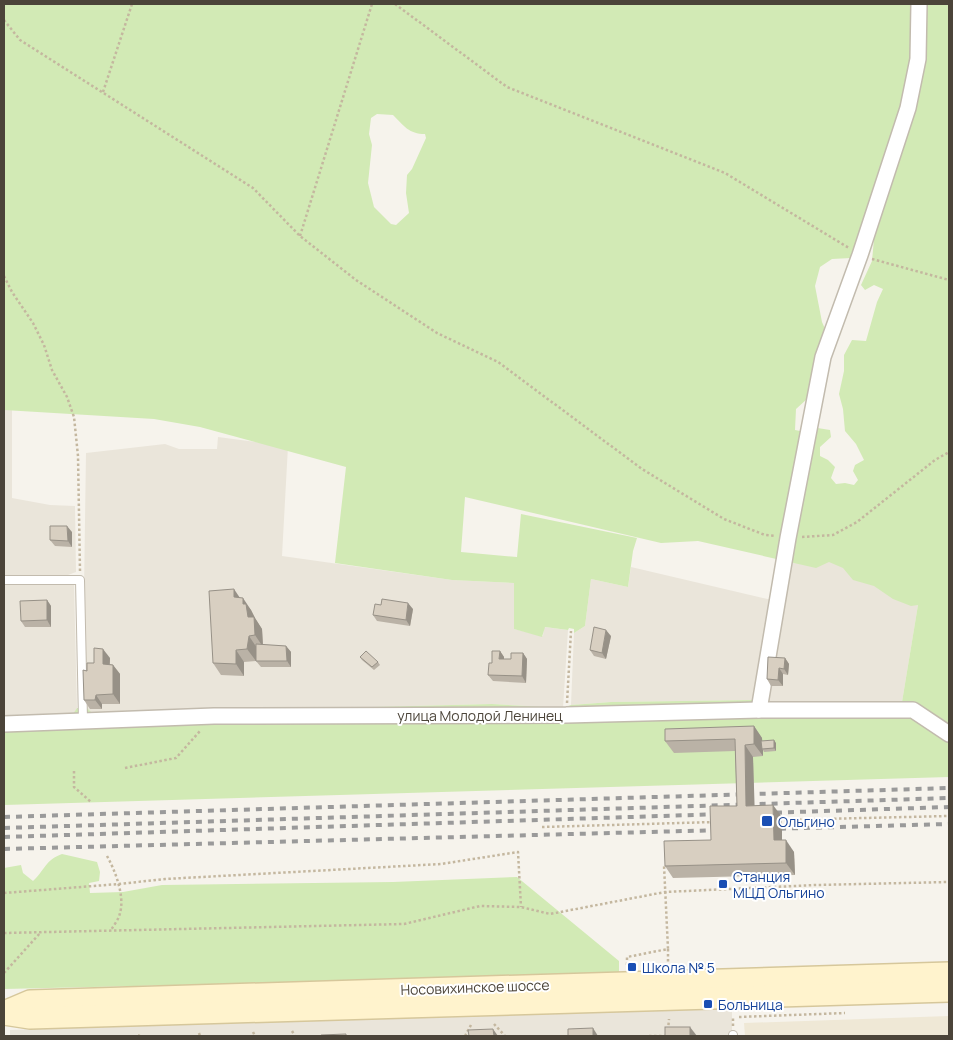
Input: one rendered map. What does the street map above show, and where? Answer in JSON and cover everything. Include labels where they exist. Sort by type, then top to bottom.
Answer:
[{"type":"main road","name":"Носовихинское шоссе","points":[[4,1013],[30,1001],[949,973]]},
{"type":"main road","name":"Носовихинское шоссе","points":[[4,1013],[30,1018],[949,990]]},
{"type":"street","points":[[758,710],[788,538],[823,357],[860,255],[908,108],[918,59],[919,4]]},
{"type":"street","name":"улица Молодой Ленинец","points":[[4,724],[214,716],[913,710],[949,734]]},
{"type":"lane","points":[[4,580],[80,580],[83,720]]},
{"type":"path","points":[[103,92],[132,4]]},
{"type":"path","points":[[300,236],[372,4]]},
{"type":"path","points":[[395,4],[507,87],[725,173],[860,255],[949,280]]},
{"type":"path","points":[[4,20],[20,40],[253,188],[300,236],[356,280],[438,333],[498,362],[650,474],[724,519],[765,535],[788,538],[833,535],[857,522],[935,460],[949,452]]},
{"type":"path","points":[[4,276],[12,292],[33,322],[44,345],[52,370],[67,397],[74,417],[79,465],[80,580]]},
{"type":"path","points":[[566,714],[571,632]]},
{"type":"path","points":[[125,768],[176,758],[214,716]]},
{"type":"path","points":[[74,771],[74,787],[91,802]]},
{"type":"path","points":[[777,820],[949,816]]},
{"type":"path","points":[[542,827],[718,822]]},
{"type":"path","points":[[4,893],[165,879],[441,864],[518,852],[521,907]]},
{"type":"path","points":[[107,856],[114,868],[119,884],[120,913],[111,930]]},
{"type":"path","points":[[668,970],[664,865],[673,864]]},
{"type":"path","points":[[4,933],[404,924],[480,906],[521,907],[550,914],[665,892],[816,885],[949,882]]},
{"type":"path","points":[[4,973],[41,932]]},
{"type":"path","points":[[627,971],[627,957],[668,949]]},
{"type":"path","points":[[649,1036],[667,1036],[669,1019]]},
{"type":"path","points":[[494,1024],[504,1036]]},
{"type":"path","points":[[465,1036],[471,1025]]},
{"type":"path","points":[[292,1030],[295,1036]]},
{"type":"path","points":[[253,1032],[255,1036]]},
{"type":"shaded area","points":[[4,405],[12,405],[12,498],[50,505],[75,506],[76,572],[68,575],[4,575]]},
{"type":"shaded area","points":[[218,437],[288,446],[282,556],[452,580],[514,583],[514,629],[543,636],[544,627],[568,630],[563,708],[492,704],[217,711],[90,712],[87,708],[84,590],[86,453],[165,444],[179,449],[217,449]]},
{"type":"shaded area","points":[[790,555],[832,562],[918,605],[902,702],[771,703],[765,700]]},
{"type":"shaded area","points":[[631,567],[772,600],[753,700],[611,702],[571,705],[574,633],[585,626],[591,579],[628,587]]},
{"type":"shaded area","points":[[4,585],[74,585],[77,708],[74,714],[4,717]]},
{"type":"shaded area","points":[[732,1006],[732,1036],[10,1036],[10,1030]]},
{"type":"shaded area","points":[[949,1016],[949,1036],[745,1036],[744,1023]]},
{"type":"green space","points":[[4,4],[949,4],[949,777],[4,805],[4,717],[73,714],[77,708],[87,708],[91,712],[217,711],[492,704],[563,708],[571,705],[611,702],[753,700],[765,700],[771,703],[902,702],[918,605],[911,606],[893,599],[874,586],[853,580],[843,568],[829,562],[816,568],[698,541],[661,543],[465,497],[461,552],[517,557],[521,514],[637,538],[633,551],[628,587],[591,579],[585,626],[574,633],[574,629],[545,627],[542,637],[514,629],[514,583],[452,580],[335,563],[346,467],[200,427],[154,419],[4,410]],"holes":[[[377,114],[393,115],[407,129],[415,133],[425,134],[426,138],[412,169],[407,175],[406,193],[409,213],[396,225],[391,224],[374,207],[368,183],[372,145],[369,134],[371,118]],[[865,236],[874,239],[872,261],[861,285],[865,290],[874,285],[883,289],[877,302],[866,341],[852,340],[844,355],[844,371],[839,394],[843,409],[845,431],[856,444],[864,460],[855,465],[853,471],[858,480],[854,485],[836,484],[831,478],[835,467],[828,460],[820,456],[820,447],[831,437],[830,430],[805,426],[800,431],[795,430],[796,409],[807,399],[826,331],[822,322],[815,286],[820,267],[832,259],[851,258]]]},
{"type":"green space","points":[[62,854],[97,862],[100,872],[99,881],[89,883],[90,893],[123,892],[162,885],[393,882],[517,877],[619,961],[619,975],[4,989],[4,868],[21,865],[23,873],[33,881],[52,859]]},
{"type":"building","points":[[50,526],[67,526],[68,541],[50,540]]},
{"type":"building","points":[[234,589],[234,597],[243,598],[243,604],[246,604],[248,617],[254,617],[255,635],[249,636],[247,649],[236,650],[236,664],[213,663],[209,591]]},
{"type":"building","points":[[382,599],[408,603],[406,620],[373,615],[375,604],[381,605]]},
{"type":"building","points":[[47,600],[47,620],[21,621],[20,601]]},
{"type":"building","points":[[594,627],[606,630],[602,653],[590,650]]},
{"type":"building","points":[[256,644],[286,646],[287,661],[256,661]]},
{"type":"building","points":[[94,648],[103,649],[103,664],[113,665],[113,694],[96,695],[95,700],[84,700],[83,670],[87,671],[87,663],[94,663]]},
{"type":"building","points":[[366,651],[378,662],[372,667],[360,657]]},
{"type":"building","points":[[492,651],[500,651],[499,659],[511,659],[511,653],[523,653],[522,676],[488,675],[489,663],[492,663]]},
{"type":"building","points":[[768,657],[785,658],[784,669],[779,668],[778,680],[767,679]]},
{"type":"building","points":[[754,726],[754,744],[745,745],[746,806],[773,805],[774,840],[786,840],[786,863],[665,866],[664,841],[711,840],[710,806],[737,806],[735,739],[665,741],[665,729]]},
{"type":"building","points":[[774,740],[774,748],[762,749],[761,741]]},
{"type":"building","points":[[665,1027],[690,1027],[690,1036],[665,1036]]},
{"type":"building","points":[[593,1028],[593,1036],[568,1036],[568,1029]]},
{"type":"building","points":[[493,1029],[494,1036],[469,1036],[468,1030]]},
{"type":"building","points":[[346,1034],[346,1036],[321,1036],[321,1035]]},
{"type":"railway","points":[[4,817],[949,788]]},
{"type":"railway","points":[[4,828],[949,798]]},
{"type":"railway","points":[[764,813],[949,807]]},
{"type":"railway","points":[[4,837],[724,814]]},
{"type":"railway","points":[[768,829],[949,824]]},
{"type":"railway","points":[[4,849],[724,830]]},
{"type":"place","name":"Ольгино","points":[[767,821]]},
{"type":"place","name":"Станция МЦД Ольгино","points":[[723,884]]},
{"type":"place","name":"Школа № 5","points":[[632,967]]},
{"type":"place","name":"Больница","points":[[708,1004]]}]
